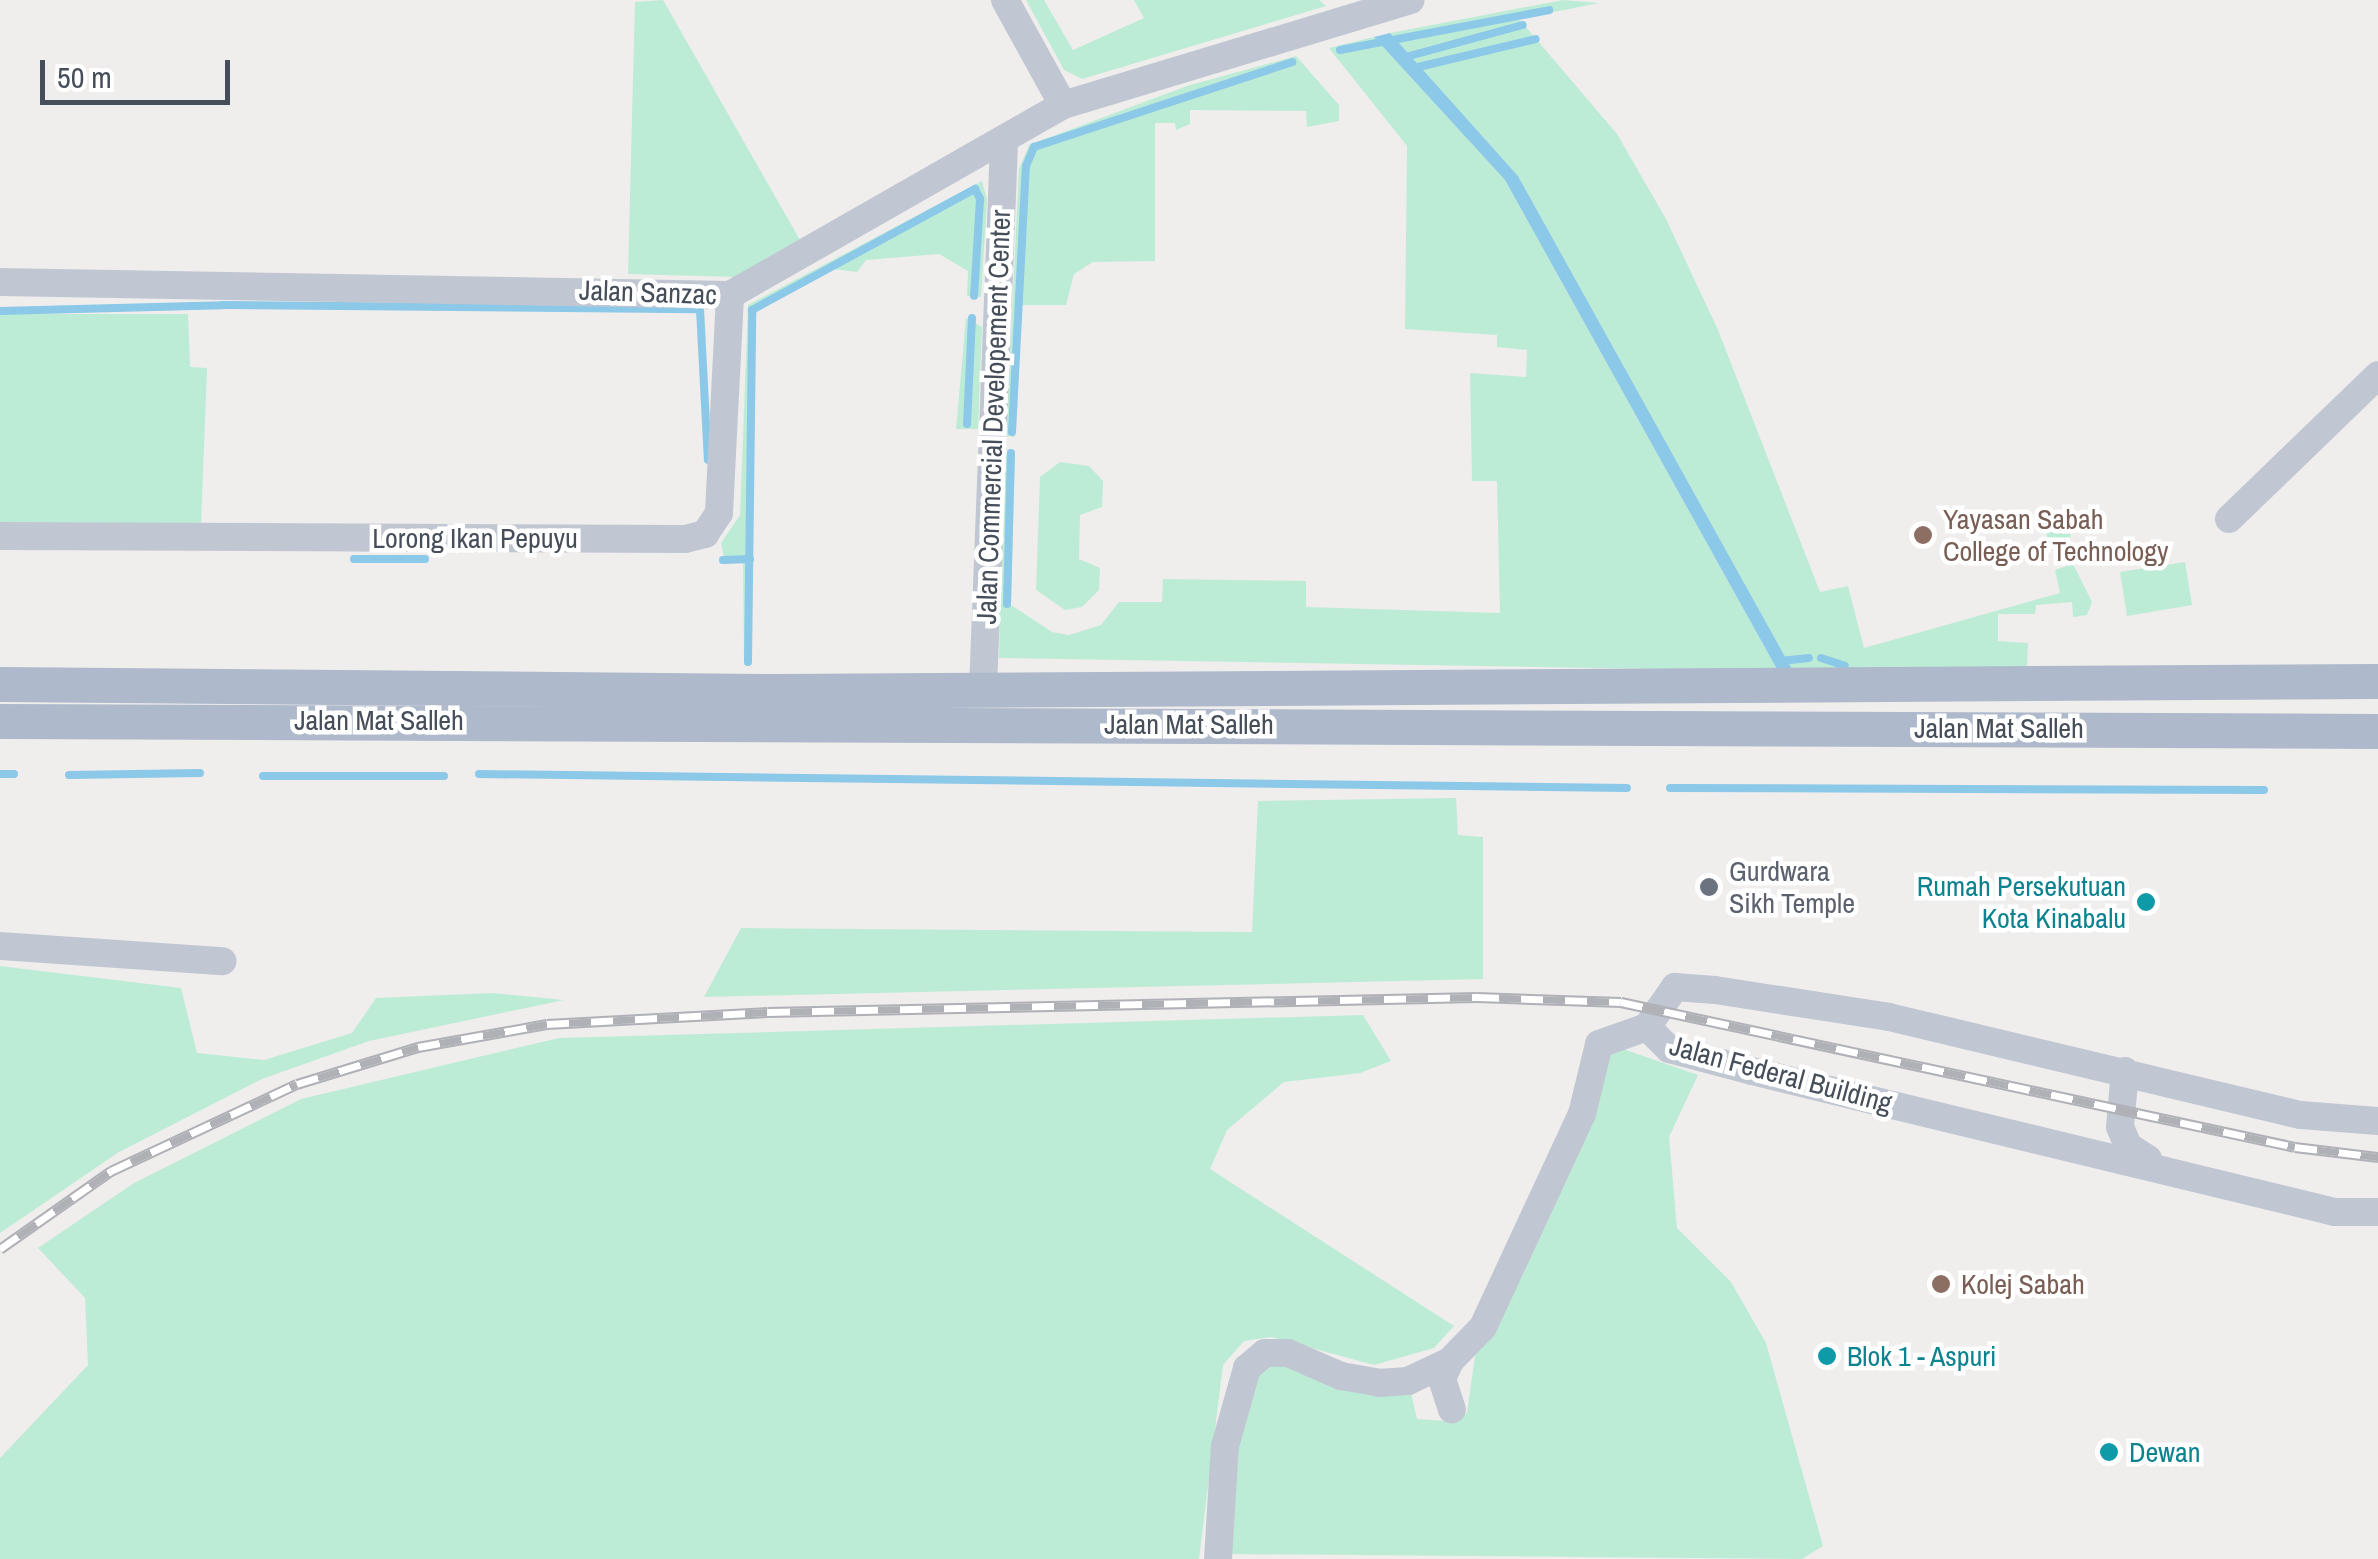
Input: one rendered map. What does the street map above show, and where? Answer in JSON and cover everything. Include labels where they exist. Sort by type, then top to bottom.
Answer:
[{"type":"main road","name":"Jalan Mat Salleh","points":[[0,684],[982,690],[2378,681]]},
{"type":"main road","name":"Jalan Mat Salleh","points":[[0,722],[2378,731]]},
{"type":"street","points":[[1005,0],[1062,105]]},
{"type":"street","name":"Jalan Sanzac","points":[[0,282],[730,295],[1004,143],[1062,105],[1410,0]]},
{"type":"street","name":"Jalan Commercial Developement Center","points":[[982,690],[1004,143]]},
{"type":"street","name":"Lorong Ikan Pepuyu","points":[[0,536],[686,539],[706,534],[719,513],[730,295]]},
{"type":"street","points":[[2229,519],[2378,375]]},
{"type":"street","points":[[0,946],[222,961]]},
{"type":"street","name":"Jalan Federal Building","points":[[2378,1121],[2301,1115],[1889,1017],[1693,988],[1666,991],[1647,1026],[1668,1049],[2158,1164],[2335,1212],[2378,1212]]},
{"type":"street","points":[[1452,1409],[1442,1379],[1450,1361],[1483,1327],[1582,1114],[1599,1044],[1647,1026]]},
{"type":"street","points":[[2125,1071],[2120,1127],[2128,1146],[2158,1164]]},
{"type":"street","points":[[1218,1559],[1217,1504],[1230,1411],[1256,1361],[1265,1353],[1288,1353],[1341,1376],[1379,1383],[1408,1381],[1450,1361]]},
{"type":"green space","points":[[663,0],[800,240],[736,277],[628,274],[635,2]]},
{"type":"green space","points":[[1026,0],[1044,0],[1073,50],[1144,18],[1134,0],[1319,0],[1326,6],[1082,79],[1064,70]]},
{"type":"green space","points":[[1563,0],[1599,3],[1519,19],[1617,134],[1666,219],[1718,330],[1820,592],[1848,586],[1864,648],[2060,593],[2055,570],[2073,564],[2092,602],[2087,615],[2073,617],[2072,602],[2036,605],[2035,614],[1998,614],[1998,641],[2028,643],[2027,670],[1793,671],[1518,176],[1390,33]]},
{"type":"green space","points":[[1374,37],[1505,180],[1778,671],[999,658],[1004,453],[1015,454],[1011,605],[1052,632],[1069,635],[1101,625],[1119,602],[1162,602],[1163,579],[1306,581],[1306,607],[1500,613],[1497,481],[1472,481],[1470,373],[1526,377],[1527,350],[1497,347],[1497,335],[1405,329],[1407,146],[1329,48]]},
{"type":"green space","points":[[1296,56],[1339,105],[1339,121],[1307,127],[1306,111],[1190,110],[1190,124],[1176,130],[1175,123],[1155,123],[1155,261],[1093,262],[1074,274],[1066,305],[1022,305],[1015,437],[1006,436],[1019,169],[1029,145],[1187,86]]},
{"type":"green space","points":[[982,181],[987,200],[981,297],[967,296],[968,271],[939,254],[866,260],[857,272],[832,269],[755,311],[751,664],[744,665],[743,563],[725,563],[721,543],[740,515],[748,305]]},
{"type":"green space","points":[[0,314],[188,314],[190,367],[207,368],[201,526],[0,523]]},
{"type":"green space","points":[[966,318],[982,327],[978,429],[956,429]]},
{"type":"green space","points":[[1060,462],[1089,466],[1103,481],[1102,507],[1080,515],[1079,559],[1100,568],[1099,590],[1082,607],[1065,610],[1036,590],[1040,477]]},
{"type":"green space","points":[[2044,523],[2051,531],[2069,526],[2071,539],[2049,545]]},
{"type":"green space","points":[[2185,562],[2192,605],[2127,616],[2120,572]]},
{"type":"green space","points":[[1456,798],[1458,835],[1483,837],[1483,979],[704,997],[741,928],[1252,932],[1258,801]]},
{"type":"green space","points":[[0,966],[181,988],[197,1053],[264,1060],[352,1033],[376,998],[492,993],[564,1000],[369,1041],[262,1079],[119,1152],[0,1233]]},
{"type":"green space","points":[[1363,1015],[1391,1061],[1360,1073],[1284,1082],[1227,1130],[1210,1169],[1454,1326],[1434,1348],[1374,1365],[1271,1337],[1244,1341],[1223,1365],[1199,1559],[0,1559],[0,1458],[88,1365],[85,1298],[38,1248],[134,1183],[301,1099],[559,1038]]},
{"type":"green space","points":[[1623,1049],[1698,1075],[1669,1137],[1677,1228],[1731,1282],[1766,1343],[1823,1546],[1802,1559],[1227,1554],[1226,1505],[1255,1372],[1268,1361],[1410,1389],[1417,1419],[1446,1421],[1467,1413],[1475,1356],[1611,1050]]},
{"type":"water","points":[[1390,33],[1518,176],[1793,671],[1778,671],[1505,180],[1374,37]]},
{"type":"waterway","points":[[1340,50],[1549,10]]},
{"type":"waterway","points":[[1402,58],[1523,25]]},
{"type":"waterway","points":[[1414,68],[1536,39]]},
{"type":"waterway","points":[[1012,432],[1026,166],[1034,147],[1292,62]]},
{"type":"waterway","points":[[748,662],[752,310],[975,189],[980,199],[974,296]]},
{"type":"waterway","points":[[0,311],[223,305],[700,309],[708,460]]},
{"type":"waterway","points":[[967,424],[972,318]]},
{"type":"waterway","points":[[1007,604],[1011,453]]},
{"type":"waterway","points":[[354,559],[425,559]]},
{"type":"waterway","points":[[723,560],[750,559]]},
{"type":"waterway","points":[[1780,661],[1809,658]]},
{"type":"waterway","points":[[1821,658],[1845,666]]},
{"type":"waterway","points":[[69,775],[200,773]]},
{"type":"waterway","points":[[0,774],[14,774]]},
{"type":"waterway","points":[[479,774],[1627,788]]},
{"type":"waterway","points":[[263,776],[444,776]]},
{"type":"waterway","points":[[1670,788],[2264,790]]},
{"type":"railway","points":[[0,1249],[111,1171],[297,1084],[418,1047],[547,1024],[768,1012],[1477,997],[1621,1002],[2295,1147],[2378,1157]]},
{"type":"place","name":"Yayasan Sabah College of Technology","points":[[1923,535]]},
{"type":"place","name":"Gurdwara Sikh Temple","points":[[1709,887]]},
{"type":"place","name":"Rumah Persekutuan Kota Kinabalu","points":[[2146,902]]},
{"type":"place","name":"Kolej Sabah","points":[[1941,1284]]},
{"type":"place","name":"Blok 1 - Aspuri","points":[[1827,1356]]},
{"type":"place","name":"Dewan","points":[[2109,1452]]}]
